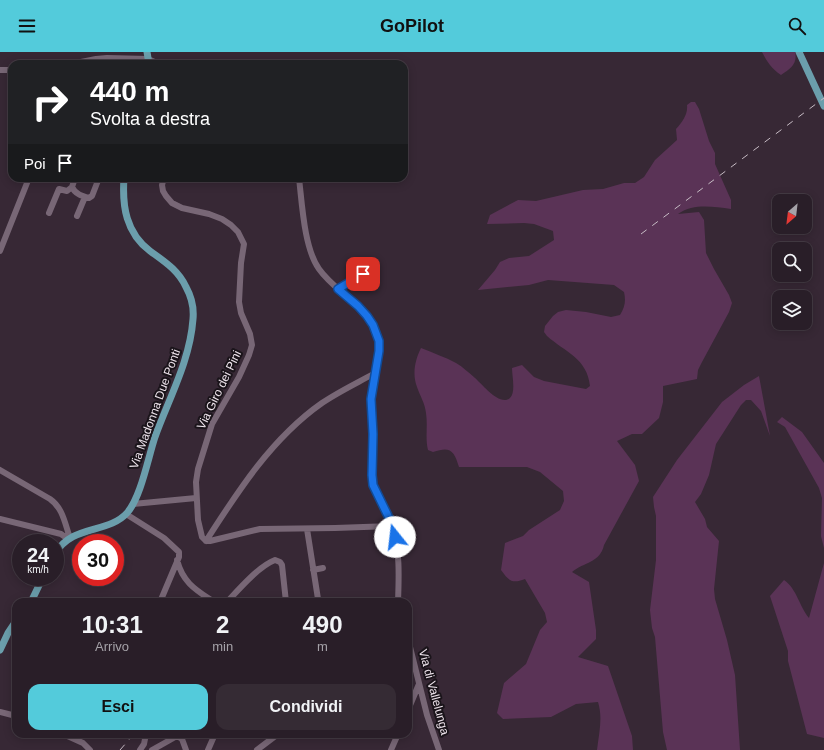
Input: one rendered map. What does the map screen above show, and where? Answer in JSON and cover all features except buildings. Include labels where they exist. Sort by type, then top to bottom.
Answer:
[{"type":"main road","points":[[799,52],[824,106]]},
{"type":"main road","name":"Via Madonna Due Ponti","points":[[64,543],[69,539],[117,520],[126,514],[133,504],[159,426],[184,363],[190,340],[194,312],[189,292],[179,274],[170,265],[141,244],[130,228],[126,218],[124,206],[124,182]]},
{"type":"main road","points":[[33,598],[39,586]]},
{"type":"main road","points":[[0,650],[12,627]]},
{"type":"street","points":[[94,60],[148,60]]},
{"type":"street","points":[[0,251],[27,182]]},
{"type":"street","points":[[49,213],[59,189],[67,191],[72,188],[74,182]]},
{"type":"street","points":[[72,188],[77,193],[89,198],[97,182]]},
{"type":"street","name":"Via Giro dei Pini","points":[[163,182],[162,189],[172,203],[182,208],[212,215],[222,219],[238,232],[244,244],[239,287],[239,304],[251,336],[251,348],[241,374],[212,424],[198,469],[196,482],[198,520],[202,536],[206,541]]},
{"type":"street","points":[[300,182],[310,251],[319,269],[369,318],[379,344],[371,399],[373,482],[392,526],[399,567],[398,598]]},
{"type":"street","points":[[77,216],[85,197]]},
{"type":"street","points":[[338,289],[375,267]]},
{"type":"street","points":[[206,541],[251,473],[291,429],[322,403],[375,373]]},
{"type":"street","points":[[0,470],[56,503],[61,511],[69,539]]},
{"type":"street","points":[[133,504],[196,498]]},
{"type":"street","points":[[126,514],[169,542],[179,552],[179,556],[162,598]]},
{"type":"street","points":[[0,519],[62,534],[69,539]]},
{"type":"street","points":[[206,541],[257,530],[392,526]]},
{"type":"street","points":[[307,529],[318,598]]},
{"type":"street","points":[[177,560],[182,574],[187,582],[208,598]]},
{"type":"street","points":[[231,598],[251,577],[275,560],[280,562],[282,565],[286,598]]},
{"type":"street","points":[[313,570],[323,568]]},
{"type":"street","name":"Via di Vallelunga","points":[[412,655],[428,721],[439,750]]},
{"type":"street","points":[[412,701],[419,684]]},
{"type":"street","points":[[0,712],[12,715]]},
{"type":"street","points":[[72,738],[83,743],[90,750]]},
{"type":"street","points":[[140,750],[144,744],[145,738]]},
{"type":"street","points":[[152,750],[173,738]]},
{"type":"street","points":[[182,738],[186,750]]},
{"type":"street","points":[[208,750],[213,738]]},
{"type":"street","points":[[257,750],[273,738]]},
{"type":"street","points":[[391,750],[396,738]]},
{"type":"shaded area","points":[[762,52],[795,52],[796,56],[792,66],[781,75],[770,65]]},
{"type":"shaded area","points":[[691,102],[695,102],[699,109],[709,141],[715,153],[715,164],[731,200],[731,209],[697,207],[690,208],[678,214],[699,212],[704,220],[706,253],[732,303],[729,312],[698,370],[697,379],[663,386],[663,402],[659,418],[642,434],[632,434],[617,441],[635,465],[639,481],[602,551],[591,562],[572,572],[589,582],[596,630],[596,639],[578,657],[608,666],[632,736],[633,750],[597,750],[600,732],[598,702],[576,704],[551,717],[503,719],[497,713],[504,683],[526,664],[540,630],[547,622],[545,613],[525,579],[517,581],[511,580],[506,577],[501,570],[505,543],[523,536],[529,530],[560,510],[564,501],[563,491],[540,472],[527,467],[459,467],[453,453],[450,451],[444,449],[433,452],[428,450],[425,409],[415,382],[415,367],[421,348],[448,359],[464,368],[491,394],[501,400],[506,400],[512,395],[512,368],[522,365],[534,377],[544,381],[586,389],[590,386],[588,376],[580,362],[547,336],[544,332],[545,326],[558,312],[566,310],[611,317],[620,315],[625,304],[624,292],[614,285],[548,280],[529,285],[478,290],[500,262],[509,258],[529,256],[554,240],[553,231],[534,224],[487,224],[490,215],[518,200],[536,201],[583,190],[603,189],[624,183],[635,183],[644,177],[655,160],[677,140],[676,129],[686,115],[687,105]]},
{"type":"shaded area","points":[[759,376],[770,436],[761,411],[751,400],[746,400],[741,405],[716,444],[709,475],[701,494],[695,502],[705,519],[707,527],[719,541],[714,589],[715,599],[735,675],[740,750],[667,750],[663,732],[655,637],[652,628],[650,610],[656,560],[656,516],[653,497],[677,460],[722,402],[744,385]]},
{"type":"shaded area","points":[[782,417],[802,432],[824,463],[824,548],[821,536],[822,498],[819,488],[785,427],[777,422]]},
{"type":"shaded area","points":[[824,563],[824,738],[807,734],[788,661],[788,651],[770,596],[784,580],[792,588],[809,618]]},
{"type":"railway","points":[[641,234],[824,98]]},
{"type":"railway","points":[[120,750],[130,738]]},
{"type":"route","points":[[363,274],[338,289],[367,316],[373,325],[379,341],[379,351],[371,399],[373,434],[372,475],[373,485],[391,522],[395,537]]}]
